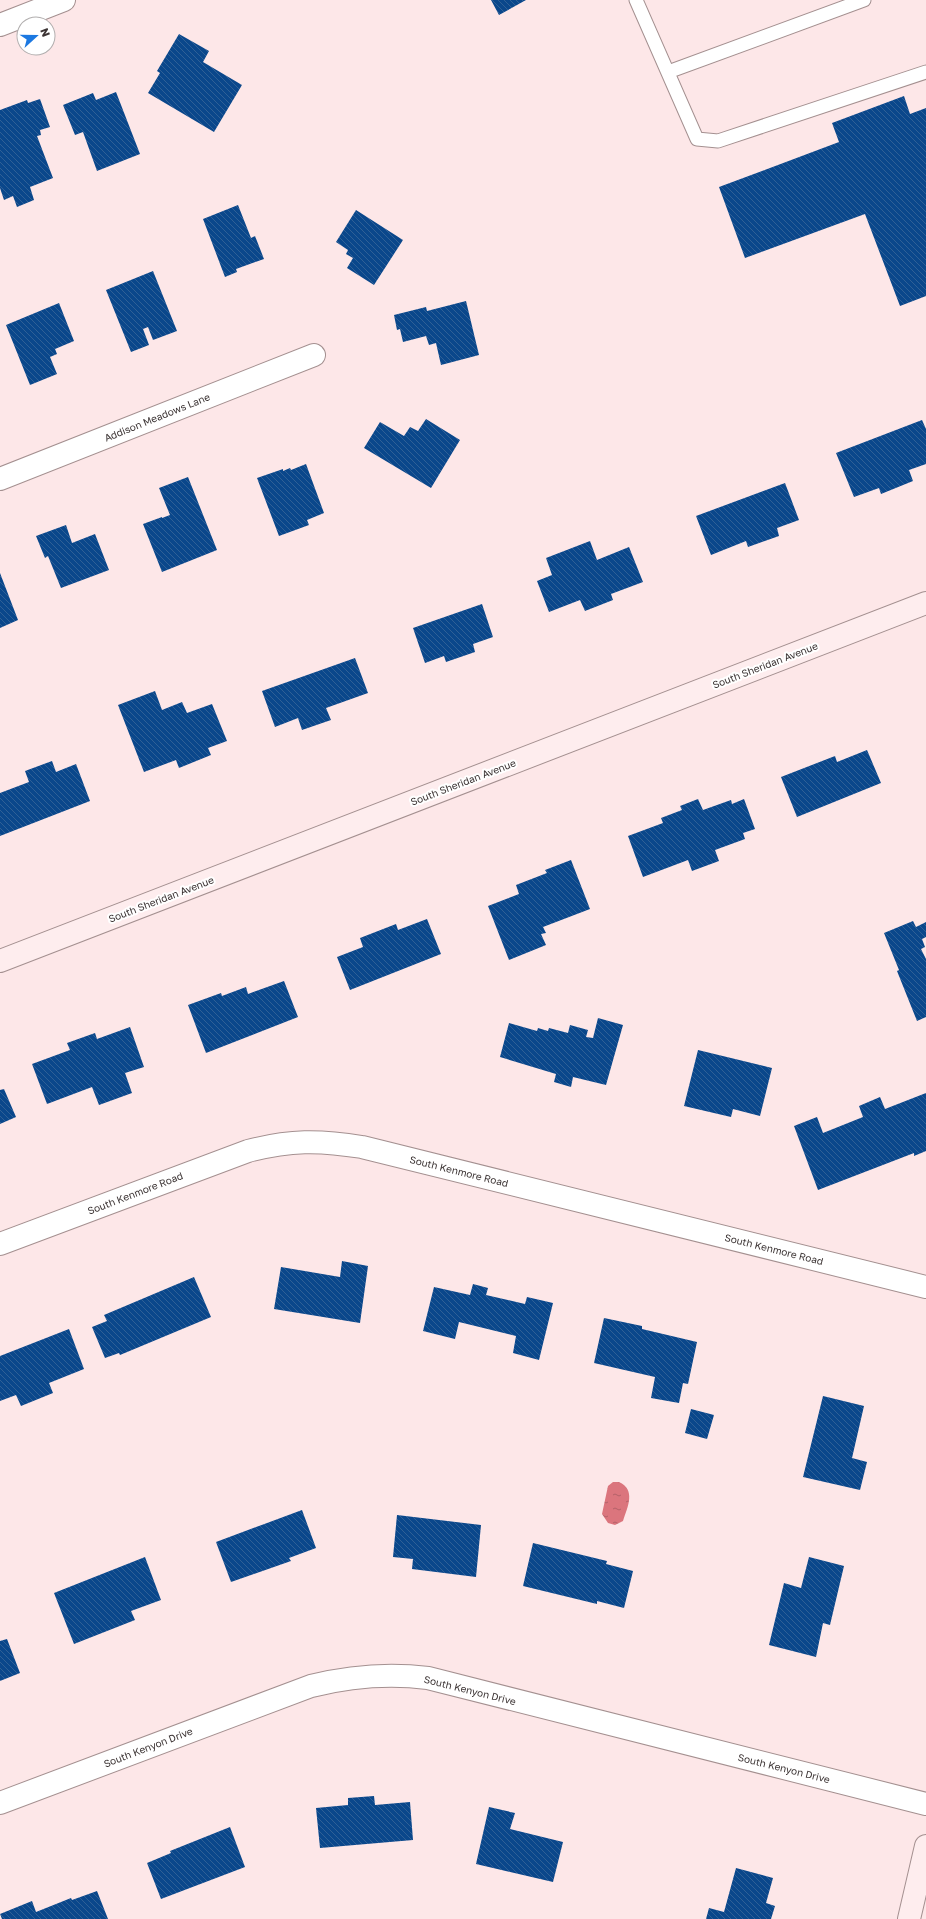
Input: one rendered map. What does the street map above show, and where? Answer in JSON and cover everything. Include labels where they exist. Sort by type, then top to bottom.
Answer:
[{"type":"street","points":[[0,26],[64,0]]},
{"type":"street","name":"Addison Meadows Lane","points":[[0,480],[314,355]]},
{"type":"street","name":"South Sheridan Avenue","points":[[0,961],[926,603]]},
{"type":"street","name":"South Kenmore Road","points":[[0,1244],[248,1150],[286,1143],[324,1141],[362,1147],[926,1287]]},
{"type":"street","name":"South Kenyon Drive","points":[[0,1803],[311,1686],[340,1679],[384,1675],[428,1678],[926,1804]]},
{"type":"street","points":[[909,1919],[926,1846]]},
{"type":"lane","points":[[636,0],[697,139],[718,141],[926,72]]},
{"type":"lane","points":[[668,72],[864,0]]},
{"type":"water","points":[[613,1482],[619,1482],[624,1485],[628,1489],[629,1494],[623,1521],[615,1525],[608,1523],[602,1514],[608,1486]]},
{"type":"building","points":[[491,0],[526,0],[499,15]]},
{"type":"building","points":[[179,34],[209,51],[203,62],[242,85],[214,132],[148,93],[160,73],[157,71]]},
{"type":"building","points":[[116,92],[140,154],[97,171],[83,132],[75,135],[63,105],[93,93],[96,100]]},
{"type":"building","points":[[904,96],[910,114],[926,108],[926,296],[900,306],[865,214],[745,258],[719,187],[839,142],[832,123]]},
{"type":"building","points":[[40,99],[50,127],[40,130],[41,135],[37,136],[53,178],[30,187],[34,200],[17,207],[13,196],[4,200],[0,188],[0,110],[27,100],[28,103]]},
{"type":"building","points":[[238,205],[251,238],[255,236],[264,259],[236,269],[237,272],[225,277],[203,219]]},
{"type":"building","points":[[356,210],[403,240],[374,285],[347,268],[353,258],[346,254],[348,250],[336,242]]},
{"type":"building","points":[[153,271],[177,331],[153,340],[148,327],[143,329],[149,345],[131,352],[106,290]]},
{"type":"building","points":[[466,301],[479,355],[441,365],[436,343],[429,345],[426,336],[403,342],[400,329],[397,330],[394,315],[426,307],[427,311]]},
{"type":"building","points":[[59,303],[74,341],[55,349],[57,354],[50,357],[57,374],[30,385],[6,325]]},
{"type":"building","points":[[426,419],[460,440],[431,488],[364,448],[380,422],[404,436],[410,427],[418,431]]},
{"type":"building","points":[[922,420],[926,429],[926,464],[909,470],[913,481],[881,494],[879,488],[854,497],[836,453]]},
{"type":"building","points":[[306,464],[324,513],[307,520],[309,525],[279,536],[257,478],[283,469],[283,471],[290,468],[291,470]]},
{"type":"building","points":[[188,477],[217,550],[162,572],[143,524],[170,515],[159,488]]},
{"type":"building","points":[[785,483],[799,520],[777,528],[779,536],[748,547],[746,541],[711,555],[696,516]]},
{"type":"building","points":[[66,525],[72,543],[95,534],[109,570],[61,588],[48,556],[45,558],[36,536]]},
{"type":"building","points":[[590,541],[597,560],[629,547],[643,582],[611,594],[613,600],[585,611],[580,600],[549,612],[537,581],[552,575],[546,558]]},
{"type":"building","points":[[0,573],[18,620],[0,628]]},
{"type":"building","points":[[482,604],[493,637],[473,644],[475,652],[446,662],[444,656],[425,663],[413,628]]},
{"type":"building","points":[[355,658],[368,693],[326,708],[331,720],[302,730],[298,718],[275,727],[262,691]]},
{"type":"building","points":[[155,691],[162,710],[182,702],[187,713],[212,704],[227,741],[208,748],[211,755],[179,768],[176,760],[144,772],[118,705]]},
{"type":"building","points":[[867,750],[881,783],[797,817],[781,777],[835,756],[837,762]]},
{"type":"building","points":[[52,761],[56,772],[76,764],[90,801],[0,836],[0,793],[29,782],[25,771]]},
{"type":"building","points":[[698,799],[703,810],[731,800],[732,804],[744,799],[755,829],[743,833],[745,839],[715,850],[719,861],[692,871],[688,860],[643,877],[628,836],[663,823],[661,818],[682,810],[680,806]]},
{"type":"building","points":[[571,860],[590,909],[543,927],[546,933],[541,934],[546,945],[509,960],[488,906],[519,894],[516,885],[547,873],[545,870]]},
{"type":"building","points":[[427,919],[441,954],[350,990],[337,957],[363,947],[360,938],[396,924],[398,930]]},
{"type":"building","points":[[913,921],[916,927],[926,922],[926,937],[922,939],[925,947],[921,949],[926,959],[926,1017],[917,1021],[884,933]]},
{"type":"building","points":[[284,981],[298,1017],[206,1053],[188,1005],[221,993],[222,996],[246,987],[248,994]]},
{"type":"building","points":[[598,1018],[623,1025],[606,1085],[573,1077],[571,1087],[554,1082],[556,1074],[500,1057],[509,1023],[537,1031],[538,1028],[548,1031],[549,1028],[568,1033],[570,1025],[588,1030],[586,1037],[593,1038]]},
{"type":"building","points":[[130,1027],[144,1067],[125,1073],[132,1093],[99,1105],[92,1087],[47,1104],[32,1064],[70,1050],[67,1043],[95,1033],[97,1039]]},
{"type":"building","points":[[698,1050],[772,1068],[760,1116],[733,1109],[731,1117],[684,1106]]},
{"type":"building","points":[[4,1089],[16,1117],[0,1124],[0,1090]]},
{"type":"building","points":[[926,1093],[926,1151],[914,1156],[914,1153],[818,1190],[794,1126],[817,1117],[823,1133],[863,1117],[859,1106],[880,1097],[885,1109]]},
{"type":"building","points":[[342,1261],[368,1266],[360,1323],[274,1309],[281,1267],[340,1277]]},
{"type":"building","points":[[194,1277],[211,1317],[120,1355],[119,1353],[105,1358],[92,1327],[107,1321],[104,1315]]},
{"type":"building","points":[[473,1284],[488,1288],[486,1295],[525,1304],[527,1297],[553,1303],[539,1360],[513,1353],[516,1336],[459,1322],[455,1339],[423,1331],[434,1287],[470,1295]]},
{"type":"building","points":[[604,1318],[642,1326],[642,1329],[697,1342],[688,1384],[683,1383],[679,1403],[651,1398],[655,1377],[594,1363]]},
{"type":"building","points":[[69,1329],[84,1369],[49,1383],[53,1393],[21,1406],[16,1395],[0,1401],[0,1356]]},
{"type":"building","points":[[823,1396],[864,1406],[852,1458],[867,1462],[860,1490],[803,1477]]},
{"type":"building","points":[[691,1409],[714,1415],[707,1439],[685,1433]]},
{"type":"building","points":[[302,1510],[316,1548],[289,1558],[291,1561],[231,1582],[216,1542]]},
{"type":"building","points":[[397,1515],[481,1525],[476,1577],[412,1569],[413,1559],[393,1557]]},
{"type":"building","points":[[533,1543],[607,1561],[606,1564],[633,1571],[624,1608],[597,1601],[597,1604],[523,1586]]},
{"type":"building","points":[[145,1557],[161,1600],[131,1611],[135,1620],[74,1644],[54,1593]]},
{"type":"building","points":[[809,1557],[844,1566],[830,1625],[823,1623],[816,1657],[769,1645],[784,1583],[801,1588]]},
{"type":"building","points":[[7,1639],[20,1673],[0,1681],[0,1641]]},
{"type":"building","points":[[374,1796],[375,1805],[410,1802],[413,1840],[320,1848],[316,1808],[348,1805],[348,1798]]},
{"type":"building","points":[[489,1807],[515,1813],[510,1829],[563,1842],[553,1882],[476,1864]]},
{"type":"building","points":[[230,1827],[245,1867],[161,1899],[147,1863],[171,1853],[170,1851]]},
{"type":"building","points":[[736,1868],[773,1878],[766,1903],[775,1906],[771,1919],[706,1919],[709,1908],[724,1912]]},
{"type":"building","points":[[97,1891],[108,1919],[2,1919],[0,1914],[32,1901],[36,1912],[71,1898],[72,1900]]}]
